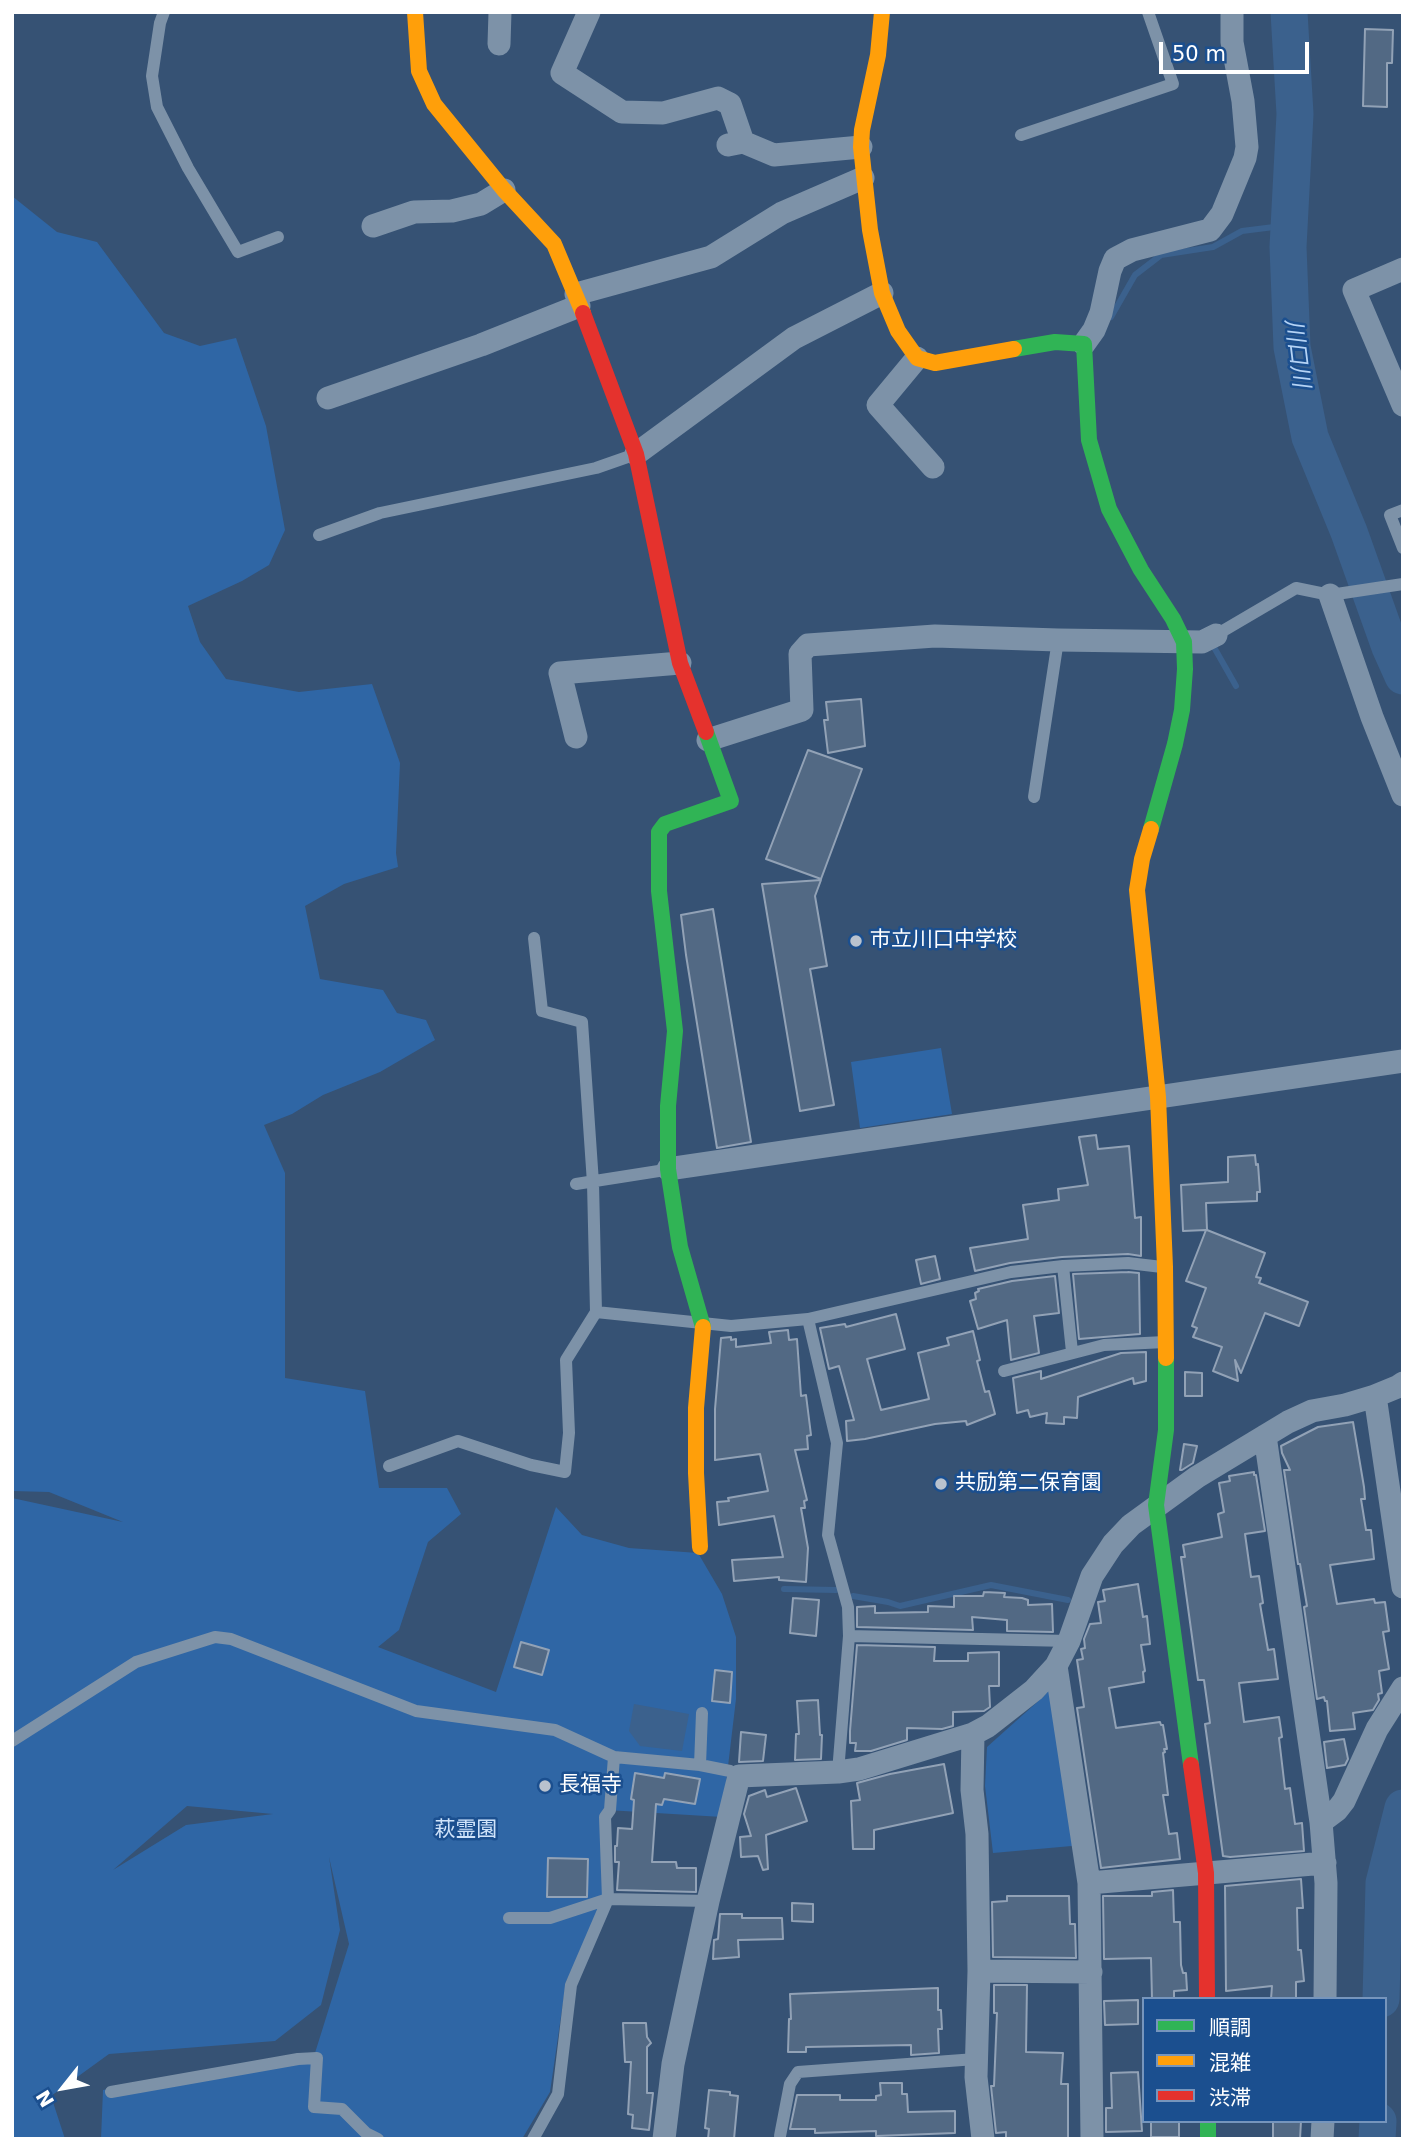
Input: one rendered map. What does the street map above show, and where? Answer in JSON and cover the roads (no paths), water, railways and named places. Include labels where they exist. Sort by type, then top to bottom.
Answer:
[{"type":"street","points":[[415,12],[419,71],[434,104],[504,190],[554,244],[578,300],[636,454],[680,663],[731,801],[665,824],[659,832],[659,891],[675,1031],[668,1106],[668,1169],[680,1247],[703,1324],[696,1408],[695,1473],[700,1547]]},
{"type":"street","points":[[499,44],[500,12]]},
{"type":"street","points":[[589,12],[562,73],[622,112],[663,113],[718,98],[730,104],[736,143],[774,155],[861,146]]},
{"type":"street","points":[[882,12],[878,55],[861,146],[863,178],[882,293],[898,331],[917,358],[934,363],[1055,342],[1084,344]]},
{"type":"street","points":[[1201,640],[1173,619],[1141,570],[1109,509],[1089,440],[1084,344],[1101,313],[1115,259],[1132,250],[1210,230],[1222,214],[1247,147],[1232,42],[1232,12]]},
{"type":"street","points":[[328,398],[481,345],[578,300],[710,257],[782,213],[863,178]]},
{"type":"street","points":[[373,226],[414,212],[452,211],[481,204],[504,190]]},
{"type":"street","points":[[1403,269],[1354,290],[1403,405]]},
{"type":"street","points":[[636,454],[794,338],[882,293]]},
{"type":"street","points":[[917,358],[878,405],[933,467]]},
{"type":"street","points":[[1333,594],[1372,717],[1403,795]]},
{"type":"street","points":[[708,740],[802,710],[800,654],[808,645],[934,636],[1058,640],[1201,640]]},
{"type":"street","points":[[1201,640],[1185,669],[1182,710],[1175,744],[1142,859],[1137,890],[1158,1097],[1165,1267],[1166,1430],[1156,1505],[1206,1873],[1207,1997]]},
{"type":"street","points":[[576,737],[560,673],[680,663]]},
{"type":"street","points":[[668,1169],[1403,1062]]},
{"type":"street","points":[[664,2139],[673,2064],[708,1901],[739,1776],[859,1769],[972,1734],[988,1726],[1034,1690],[1056,1666],[1069,1641],[1092,1576],[1113,1544],[1131,1525],[1219,1463],[1287,1422],[1312,1411],[1375,1396],[1403,1383]]},
{"type":"street","points":[[1375,1396],[1403,1587]]},
{"type":"street","points":[[1265,1436],[1321,1822],[1326,1883],[1325,1997]]},
{"type":"street","points":[[1056,1666],[1089,1883],[1092,2139]]},
{"type":"street","points":[[1321,1822],[1344,1801],[1377,1728],[1403,1688]]},
{"type":"street","points":[[972,1734],[979,1971],[976,2077],[983,2139]]},
{"type":"street","points":[[1089,1883],[1325,1863]]},
{"type":"street","points":[[979,1971],[1091,1972]]},
{"type":"lane","points":[[164,12],[152,76],[157,107],[188,168],[238,252],[278,237]]},
{"type":"lane","points":[[1021,135],[1173,84],[1148,12]]},
{"type":"lane","points":[[318,535],[380,513],[596,468],[636,454]]},
{"type":"lane","points":[[1403,510],[1390,515],[1403,548]]},
{"type":"lane","points":[[1201,640],[1296,588],[1333,594],[1402,584]]},
{"type":"lane","points":[[1034,797],[1058,640]]},
{"type":"lane","points":[[389,1466],[458,1441],[531,1465],[565,1472],[569,1433],[566,1360],[596,1312],[593,1182],[582,1021],[542,1011],[534,939]]},
{"type":"lane","points":[[576,1184],[668,1169]]},
{"type":"lane","points":[[596,1312],[731,1326],[808,1319],[1011,1272],[1128,1263],[1165,1267]]},
{"type":"lane","points":[[1063,1266],[1072,1352]]},
{"type":"lane","points":[[808,1319],[837,1443],[828,1535],[848,1607],[849,1636],[838,1772]]},
{"type":"lane","points":[[1004,1371],[1104,1345],[1166,1342]]},
{"type":"lane","points":[[849,1636],[1069,1641]]},
{"type":"lane","points":[[12,1741],[136,1662],[215,1637],[231,1639],[416,1711],[555,1730],[614,1757],[700,1765],[730,1771],[739,1776]]},
{"type":"lane","points":[[700,1765],[702,1713]]},
{"type":"lane","points":[[533,2139],[558,2094],[571,1985],[608,1899],[605,1817],[610,1810],[614,1757]]},
{"type":"lane","points":[[509,1918],[550,1918],[608,1899],[708,1901]]},
{"type":"lane","points":[[111,2092],[298,2059],[317,2058],[314,2106],[342,2109],[366,2133],[378,2139]]},
{"type":"lane","points":[[780,2136],[790,2084],[798,2073],[976,2059]]},
{"type":"waterway","name":"川口川","points":[[1289,12],[1295,114],[1288,247],[1292,347],[1310,437],[1403,676]]},
{"type":"waterway","points":[[1111,317],[1135,275],[1161,255],[1213,247],[1242,231],[1290,225]]},
{"type":"waterway","points":[[1211,642],[1236,686]]},
{"type":"waterway","points":[[853,1596],[900,1606],[991,1585],[1068,1600]]},
{"type":"waterway","points":[[784,1589],[836,1590]]},
{"type":"waterway","name":"川口川","points":[[1381,1997],[1384,1883],[1403,1808]]},
{"type":"waterway","name":"川口川","points":[[1377,2139],[1378,2123]]},
{"type":"place","name":"市立川口中学校","points":[[856,941]]},
{"type":"place","name":"共励第二保育園","points":[[941,1484]]},
{"type":"place","name":"長福寺","points":[[545,1786]]},
{"type":"park label","name":"萩霊園","points":[[466,1831]]}]
